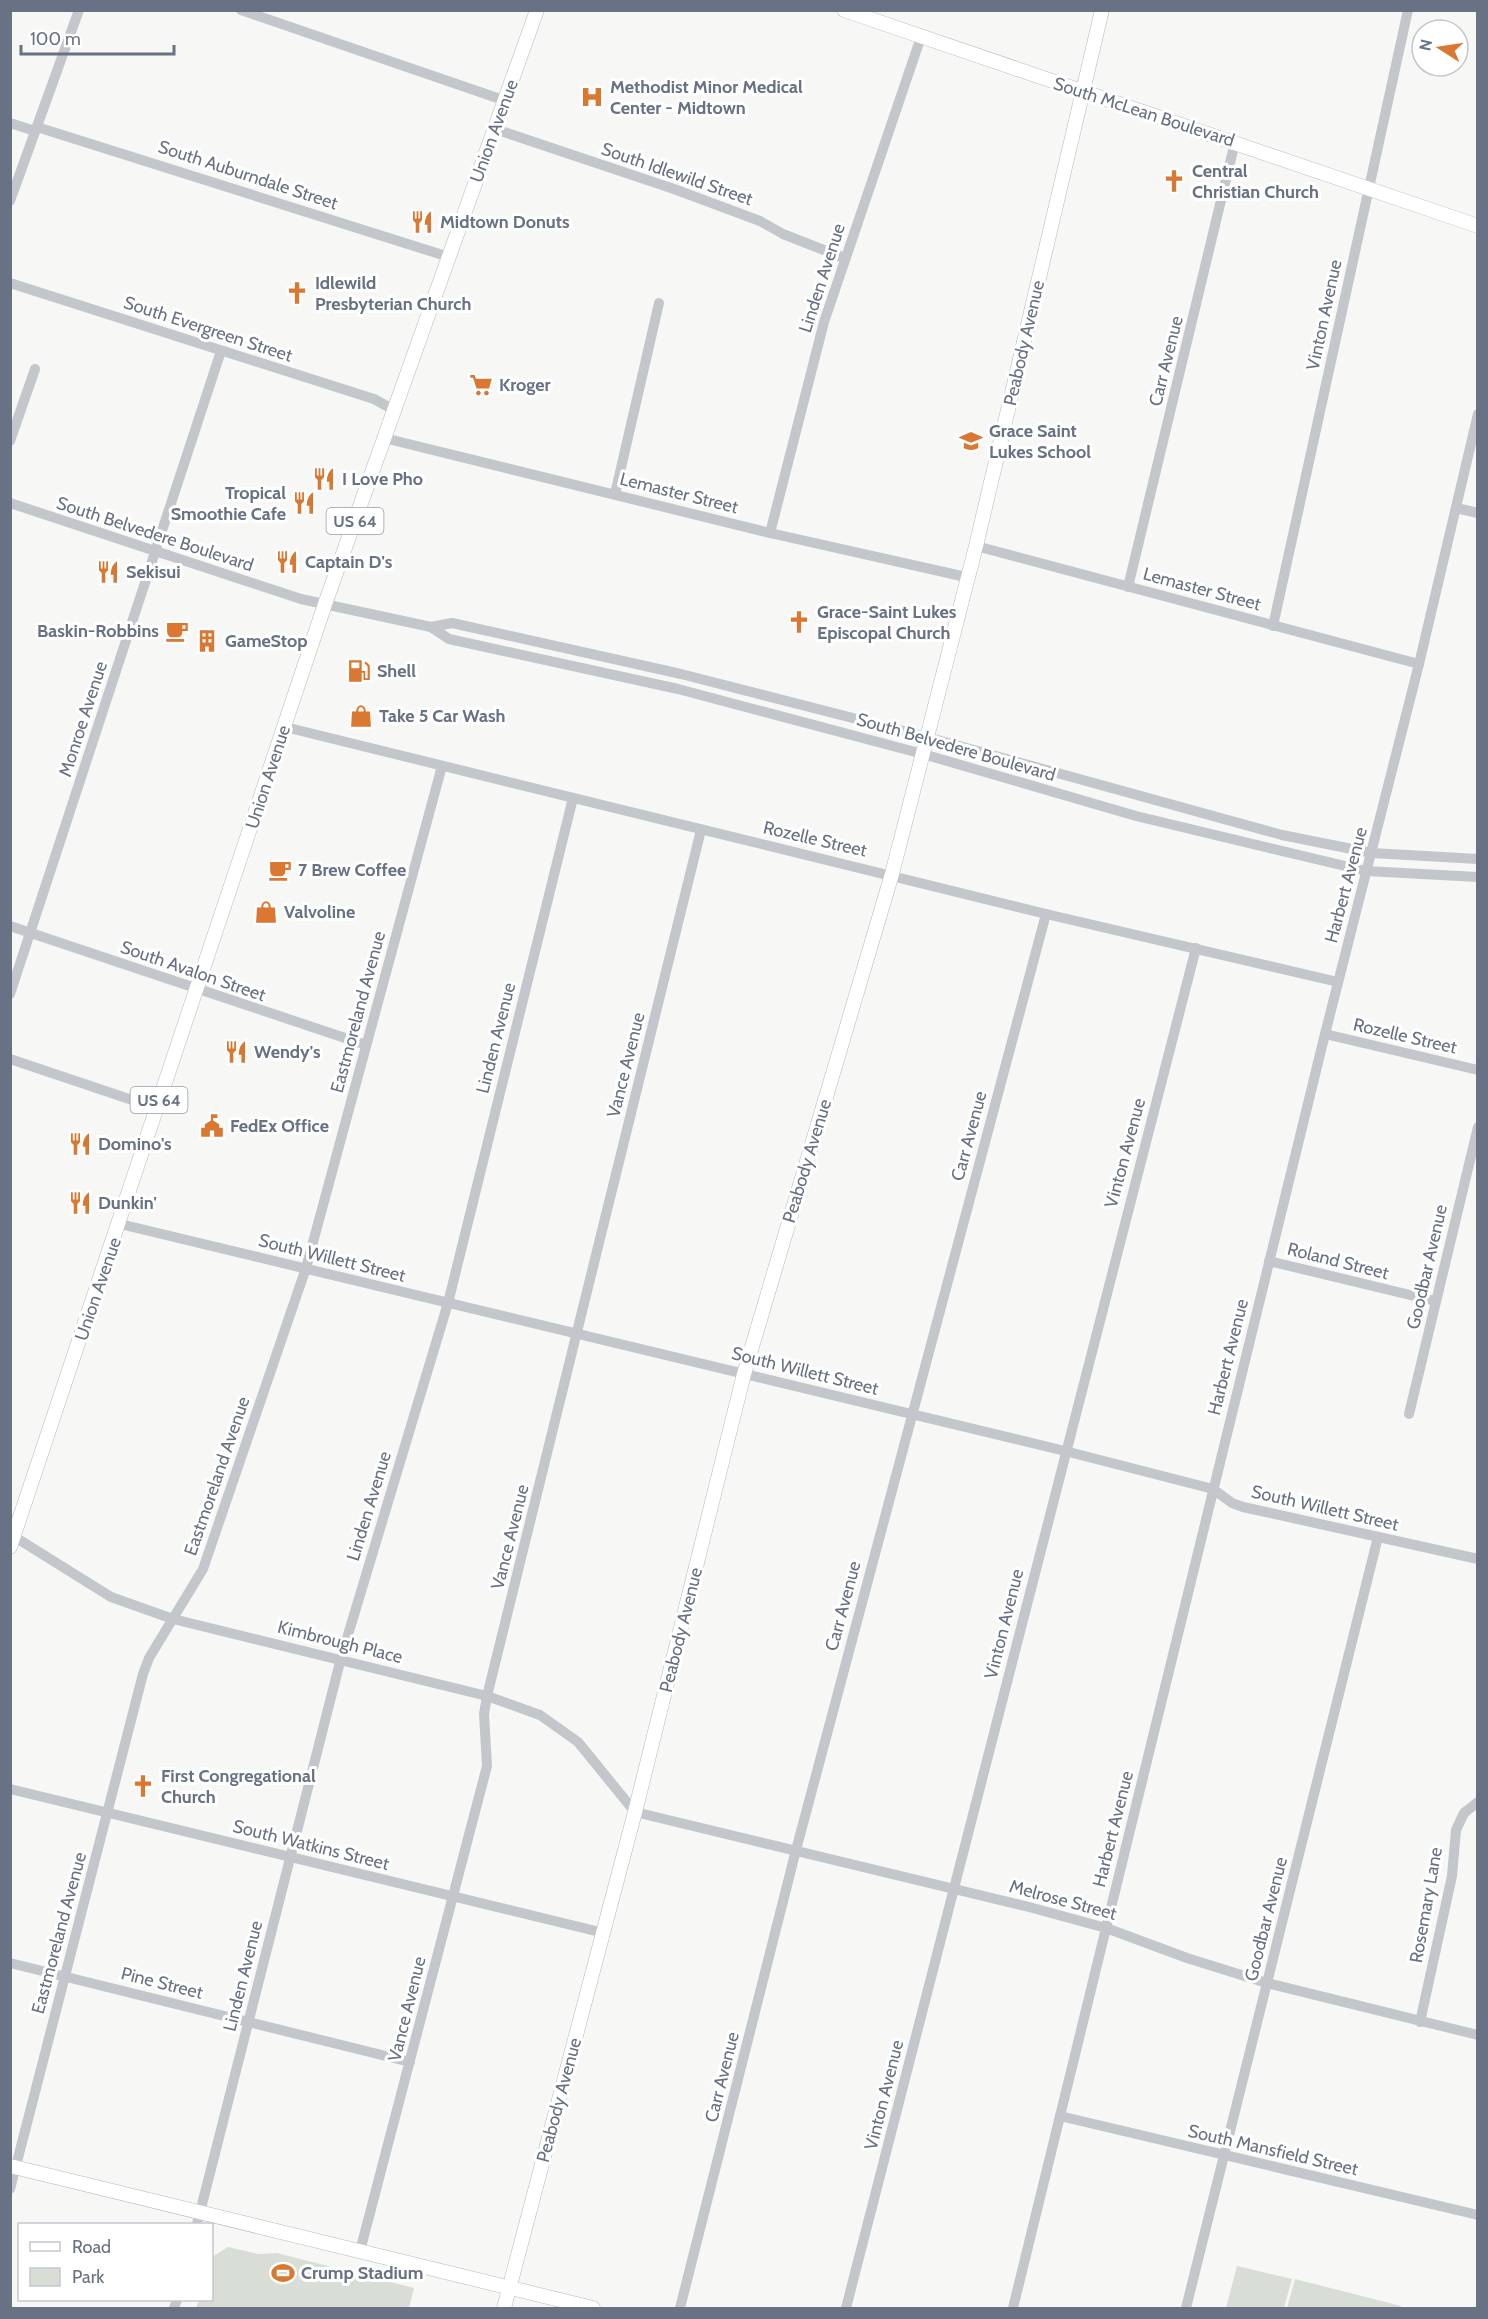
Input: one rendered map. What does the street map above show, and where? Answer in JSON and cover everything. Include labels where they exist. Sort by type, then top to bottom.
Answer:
[{"type":"main road","name":"Union Avenue","points":[[12,1539],[120,1224],[156,1108],[325,604],[537,10]]},
{"type":"main road","name":"South McLean Boulevard","points":[[844,10],[1478,226]]},
{"type":"main road","name":"Peabody Avenue","points":[[504,2308],[604,1933],[744,1374],[892,874],[966,577],[976,546],[1102,10]]},
{"type":"main road","points":[[13,2166],[198,2219],[360,2251],[593,2308]]},
{"type":"street","points":[[10,201],[79,10]]},
{"type":"street","points":[[241,10],[506,101]]},
{"type":"street","name":"Vinton Avenue","points":[[1273,626],[1408,10]]},
{"type":"street","name":"Linden Avenue","points":[[770,533],[824,322],[921,37]]},
{"type":"street","name":"South Auburndale Street","points":[[10,123],[36,129],[449,257]]},
{"type":"street","name":"South Idlewild Street","points":[[495,129],[760,221],[783,234],[844,258]]},
{"type":"street","name":"Carr Avenue","points":[[1128,587],[1235,142]]},
{"type":"street","name":"South Evergreen Street","points":[[10,283],[374,399],[394,410]]},
{"type":"street","points":[[615,494],[659,303]]},
{"type":"street","name":"Monroe Avenue","points":[[10,994],[221,351]]},
{"type":"street","points":[[10,441],[35,369]]},
{"type":"street","name":"Harbert Avenue","points":[[1013,2308],[1325,1034],[1419,664],[1478,414]]},
{"type":"street","name":"Lemaster Street","points":[[384,438],[770,533],[966,577]]},
{"type":"street","name":"South Belvedere Boulevard","points":[[10,503],[155,552],[325,604],[431,627],[449,639],[678,689],[923,754],[1136,816],[1366,871],[1478,877]]},
{"type":"street","points":[[1456,508],[1478,513]]},
{"type":"street","name":"Lemaster Street","points":[[976,546],[1419,664]]},
{"type":"street","name":"South Belvedere Boulevard","points":[[431,627],[452,623],[681,674],[927,737],[1282,835],[1372,853],[1478,859]]},
{"type":"street","name":"Rozelle Street","points":[[285,727],[701,830],[892,874],[1046,914],[1338,982]]},
{"type":"street","name":"Eastmoreland Avenue","points":[[10,2189],[13,2166],[65,1977],[143,1674],[149,1658],[203,1569],[306,1268],[442,766]]},
{"type":"street","points":[[1136,816],[1141,796]]},
{"type":"street","name":"Linden Avenue","points":[[198,2219],[340,1658],[448,1303],[573,798]]},
{"type":"street","name":"Vance Avenue","points":[[360,2251],[487,1766],[484,1714],[487,1696],[701,830]]},
{"type":"street","name":"Carr Avenue","points":[[681,2308],[796,1850],[910,1414],[1046,914]]},
{"type":"street","name":"South Avalon Street","points":[[10,926],[197,991],[366,1045]]},
{"type":"street","name":"Vinton Avenue","points":[[846,2308],[1196,948]]},
{"type":"street","name":"Rozelle Street","points":[[1325,1034],[1478,1070]]},
{"type":"street","points":[[10,1059],[156,1108]]},
{"type":"street","name":"Goodbar Avenue","points":[[1409,1414],[1478,1127]]},
{"type":"street","name":"South Willett Street","points":[[120,1224],[1065,1451],[1213,1489],[1232,1503],[1243,1507],[1478,1559]]},
{"type":"street","name":"Roland Street","points":[[1269,1261],[1435,1301]]},
{"type":"street","name":"Goodbar Avenue","points":[[1186,2308],[1378,1537]]},
{"type":"street","name":"Kimbrough Place","points":[[12,1539],[111,1597],[173,1619],[340,1658],[487,1696],[540,1715],[578,1742],[635,1812]]},
{"type":"street","name":"South Watkins Street","points":[[10,1789],[604,1933]]},
{"type":"street","name":"Rosemary Lane","points":[[1420,2022],[1452,1876],[1456,1830],[1464,1813],[1478,1802]]},
{"type":"street","name":"Melrose Street","points":[[635,1812],[954,1888],[1106,1928],[1187,1958],[1267,1983],[1478,2035]]},
{"type":"street","name":"Pine Street","points":[[10,1963],[410,2062]]},
{"type":"street","name":"South Mansfield Street","points":[[1060,2116],[1478,2215]]},
{"type":"green space","name":"Crump Stadium","points":[[228,2247],[258,2254],[277,2253],[414,2288],[409,2308],[196,2308],[199,2301],[213,2301],[213,2256]]},
{"type":"green space","points":[[1237,2266],[1292,2279],[1284,2308],[1226,2308]]},
{"type":"green space","points":[[1295,2279],[1401,2306],[1401,2308],[1287,2308]]},
{"type":"place","name":"Methodist Minor Medical Center - Midtown","points":[[592,97]]},
{"type":"place","name":"Central Christian Church","points":[[1174,181]]},
{"type":"place","name":"Midtown Donuts","points":[[422,222]]},
{"type":"place","name":"Idlewild Presbyterian Church","points":[[297,293]]},
{"type":"place","name":"Kroger","points":[[481,385]]},
{"type":"place","name":"Grace Saint Lukes School","points":[[971,441]]},
{"type":"place","name":"I Love Pho","points":[[324,479]]},
{"type":"place","name":"Tropical Smoothie Cafe","points":[[304,503]]},
{"type":"place","name":"Captain D's","points":[[287,562]]},
{"type":"place","name":"Sekisui","points":[[108,572]]},
{"type":"place","name":"Grace-Saint Lukes Episcopal Church","points":[[799,622]]},
{"type":"place","name":"Baskin-Robbins","points":[[177,631]]},
{"type":"place","name":"GameStop","points":[[207,641]]},
{"type":"place","name":"Shell","points":[[359,671]]},
{"type":"place","name":"Take 5 Car Wash","points":[[361,716]]},
{"type":"place","name":"7 Brew Coffee","points":[[280,870]]},
{"type":"place","name":"Valvoline","points":[[266,912]]},
{"type":"place","name":"Wendy's","points":[[236,1052]]},
{"type":"place","name":"FedEx Office","points":[[212,1126]]},
{"type":"place","name":"Domino's","points":[[80,1144]]},
{"type":"place","name":"Dunkin'","points":[[80,1203]]},
{"type":"place","name":"First Congregational Church","points":[[143,1786]]},
{"type":"place","name":"Crump Stadium","points":[[283,2273]]}]
